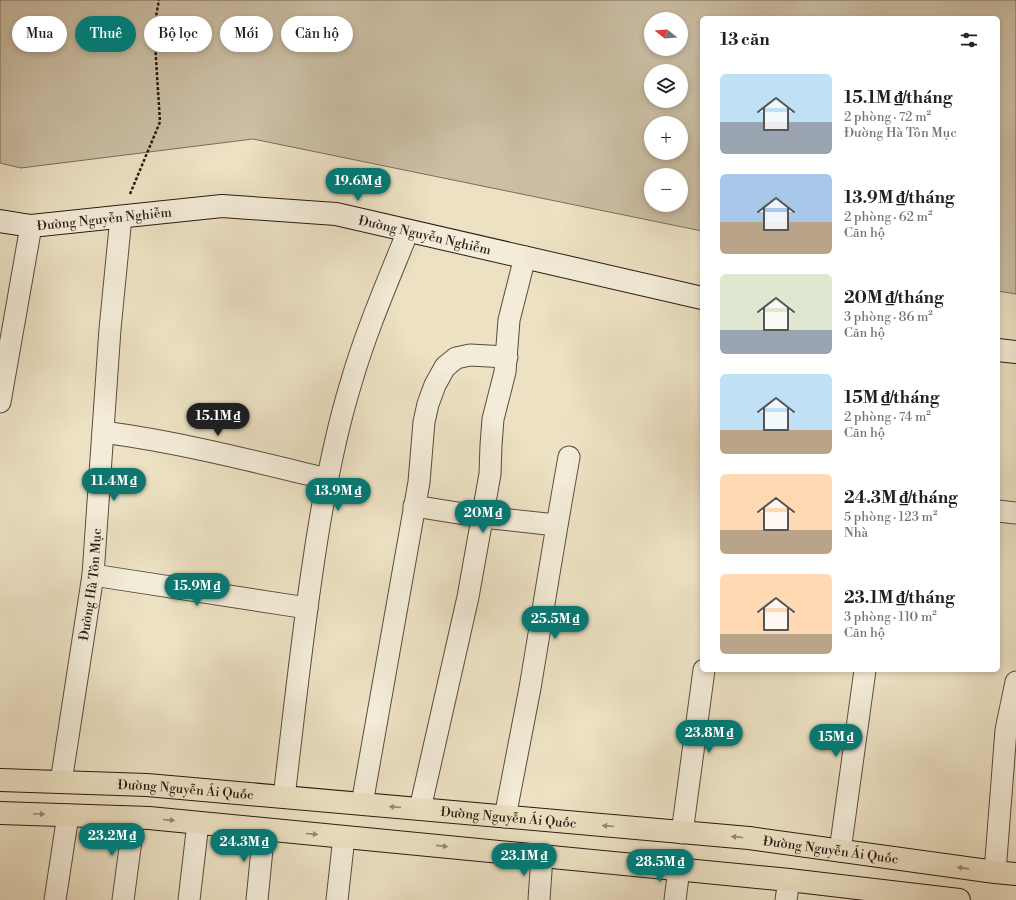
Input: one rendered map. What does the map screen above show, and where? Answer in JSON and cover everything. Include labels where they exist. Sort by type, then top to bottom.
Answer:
[{"type":"highway","name":"Đường Nguyễn Ái Quốc","points":[[0,780],[147,785],[749,838],[1016,874]]},
{"type":"highway","points":[[0,813],[134,818],[344,836],[679,869],[787,890],[959,900]]},
{"type":"street","name":"Đường Nguyễn Nghiễm","points":[[0,221],[31,226],[222,206],[336,214],[700,298]]},
{"type":"street","name":"Đường Hà Tôn Mục","points":[[61,782],[93,575],[110,329],[121,217]]},
{"type":"street","points":[[0,402],[31,226]]},
{"type":"street","points":[[284,797],[307,608],[327,479],[336,437],[351,383],[370,328],[408,230]]},
{"type":"street","points":[[420,809],[468,597],[490,474],[493,419],[505,372],[509,320],[525,257]]},
{"type":"street","points":[[1000,350],[1016,352]]},
{"type":"street","points":[[362,804],[419,482],[424,422],[435,385],[445,367],[456,358],[470,355],[507,357]]},
{"type":"street","points":[[103,432],[142,438],[227,455],[327,479]]},
{"type":"street","points":[[505,817],[550,572],[556,525],[569,457]]},
{"type":"street","points":[[414,506],[483,517],[556,525]]},
{"type":"street","points":[[1000,511],[1016,513]]},
{"type":"street","points":[[93,575],[307,608]]},
{"type":"street","points":[[682,833],[704,672]]},
{"type":"street","points":[[840,851],[865,672]]},
{"type":"street","points":[[995,872],[1006,730],[1016,682]]},
{"type":"street","points":[[55,900],[68,815]]},
{"type":"street","points":[[123,900],[134,818]]},
{"type":"street","points":[[190,900],[198,823]]},
{"type":"street","points":[[257,900],[264,829]]},
{"type":"street","points":[[337,900],[344,836]]},
{"type":"street","points":[[539,900],[542,856]]},
{"type":"street","points":[[675,900],[679,869]]},
{"type":"path","points":[[121,217],[160,122],[154,27],[159,0]]},
{"type":"shaded area","points":[[0,0],[1016,0],[1016,294],[1000,291],[1000,16],[700,16],[700,231],[253,139],[21,168],[0,163]]}]
